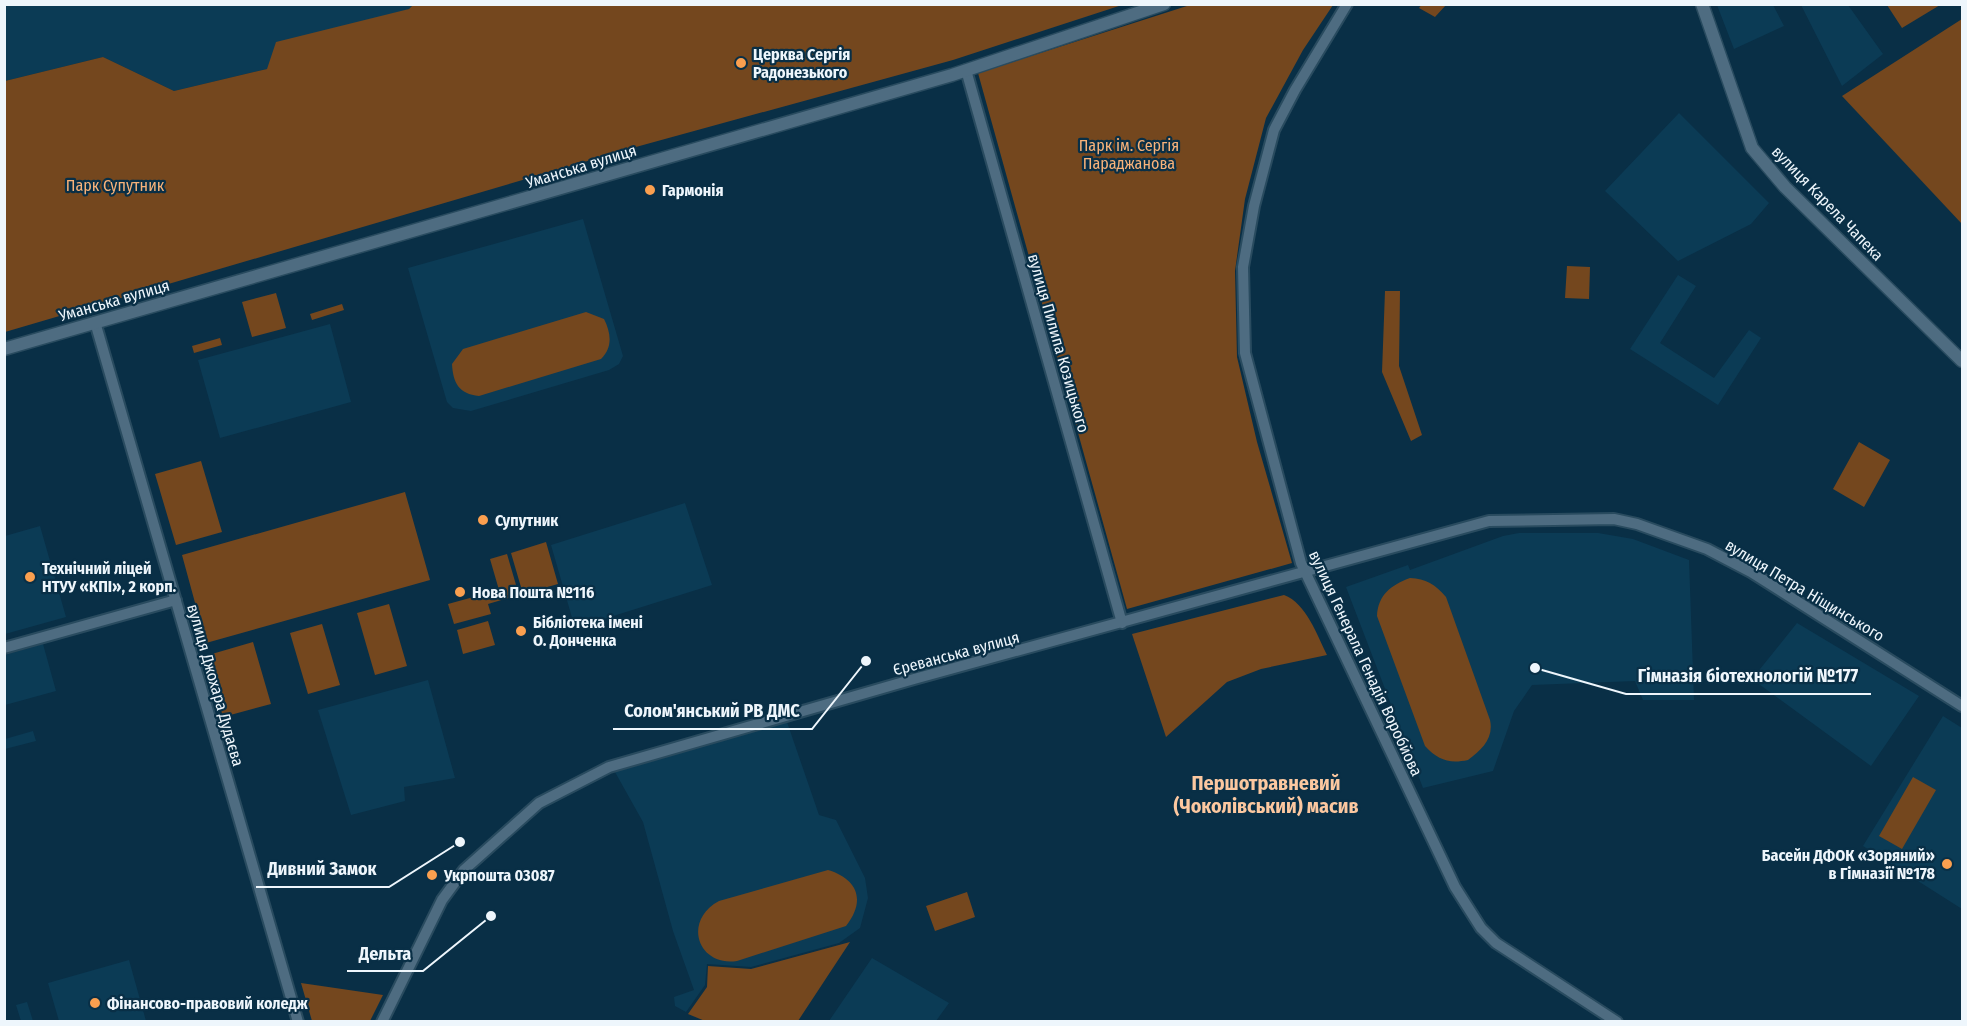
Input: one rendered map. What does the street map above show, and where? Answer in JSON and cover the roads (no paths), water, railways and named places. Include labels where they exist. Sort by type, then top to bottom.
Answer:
[{"type":"street","name":"Уманська вулиця","points":[[4,349],[400,237],[966,70],[1164,4]]},
{"type":"street","name":"вулиця Генерала Генадія Воробйова","points":[[1347,4],[1295,90],[1274,130],[1254,206],[1243,267],[1245,353],[1262,422],[1305,573],[1446,871],[1481,928],[1496,943],[1617,1022]]},
{"type":"street","name":"вулиця Карела Чапека","points":[[1702,4],[1752,148],[1785,187],[1962,361]]},
{"type":"street","name":"вулиця Пилипа Козицького","points":[[966,70],[1122,623]]},
{"type":"street","name":"вулиця Джохара Дудаєва","points":[[95,322],[298,1022]]},
{"type":"street","name":"вулиця Петра Ніщинського","points":[[1305,573],[1489,521],[1614,519],[1636,524],[1723,556],[1962,705]]},
{"type":"street","name":"Єреванська вулиця","points":[[382,1022],[419,942],[453,883],[538,802],[609,767],[914,679],[1305,573]]},
{"type":"street","points":[[4,648],[176,600]]},
{"type":"place","name":"Церква Сергія Радонезького","points":[[741,63]]},
{"type":"place","name":"Гармонія","points":[[650,190]]},
{"type":"place","name":"Супутник","points":[[483,520]]},
{"type":"place","name":"Технічний ліцей НТУУ «КПІ», 2 корп.","points":[[30,577]]},
{"type":"place","name":"Нова Пошта №116","points":[[460,592]]},
{"type":"place","name":"Бібліотека імені О. Донченка","points":[[521,631]]},
{"type":"place","name":"Солом'янський РВ ДМС","points":[[866,661]]},
{"type":"place","name":"Гімназія біотехнологій №177","points":[[1535,668]]},
{"type":"place","name":"Дивний Замок","points":[[460,842]]},
{"type":"place","name":"Басейн ДФОК «Зоряний» в Гімназії №178","points":[[1947,864]]},
{"type":"place","name":"Укрпошта 03087","points":[[432,875]]},
{"type":"place","name":"Дельта","points":[[491,916]]},
{"type":"place","name":"Фінансово-правовий коледж","points":[[95,1003]]},
{"type":"district","name":"Першотравневий (Чоколівський) масив","points":[[1266,794]]},
{"type":"park label","name":"Парк ім. Сергія Параджанова","points":[[1129,154]]},
{"type":"park label","name":"Парк Супутник","points":[[115,185]]}]
